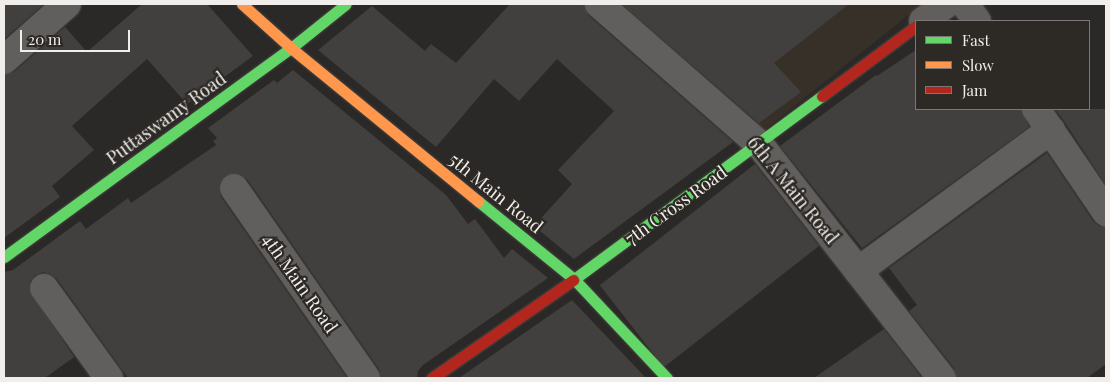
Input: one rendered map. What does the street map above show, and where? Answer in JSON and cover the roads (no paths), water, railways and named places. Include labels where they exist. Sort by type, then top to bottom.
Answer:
[{"type":"street","points":[[4,60],[67,4]]},
{"type":"street","name":"5th Main Road","points":[[242,4],[291,48],[574,279],[667,378]]},
{"type":"street","name":"Puttaswamy Road","points":[[4,257],[291,48],[346,4]]},
{"type":"street","name":"6th A Main Road","points":[[598,4],[760,144],[942,378]]},
{"type":"street","points":[[924,20],[946,4]]},
{"type":"street","points":[[965,4],[976,20]]},
{"type":"street","name":"7th Cross Road","points":[[432,378],[574,279],[760,144],[915,27]]},
{"type":"street","points":[[858,270],[1043,120],[1106,212]]},
{"type":"street","name":"4th Main Road","points":[[234,188],[366,378]]},
{"type":"street","points":[[44,288],[110,378]]}]
